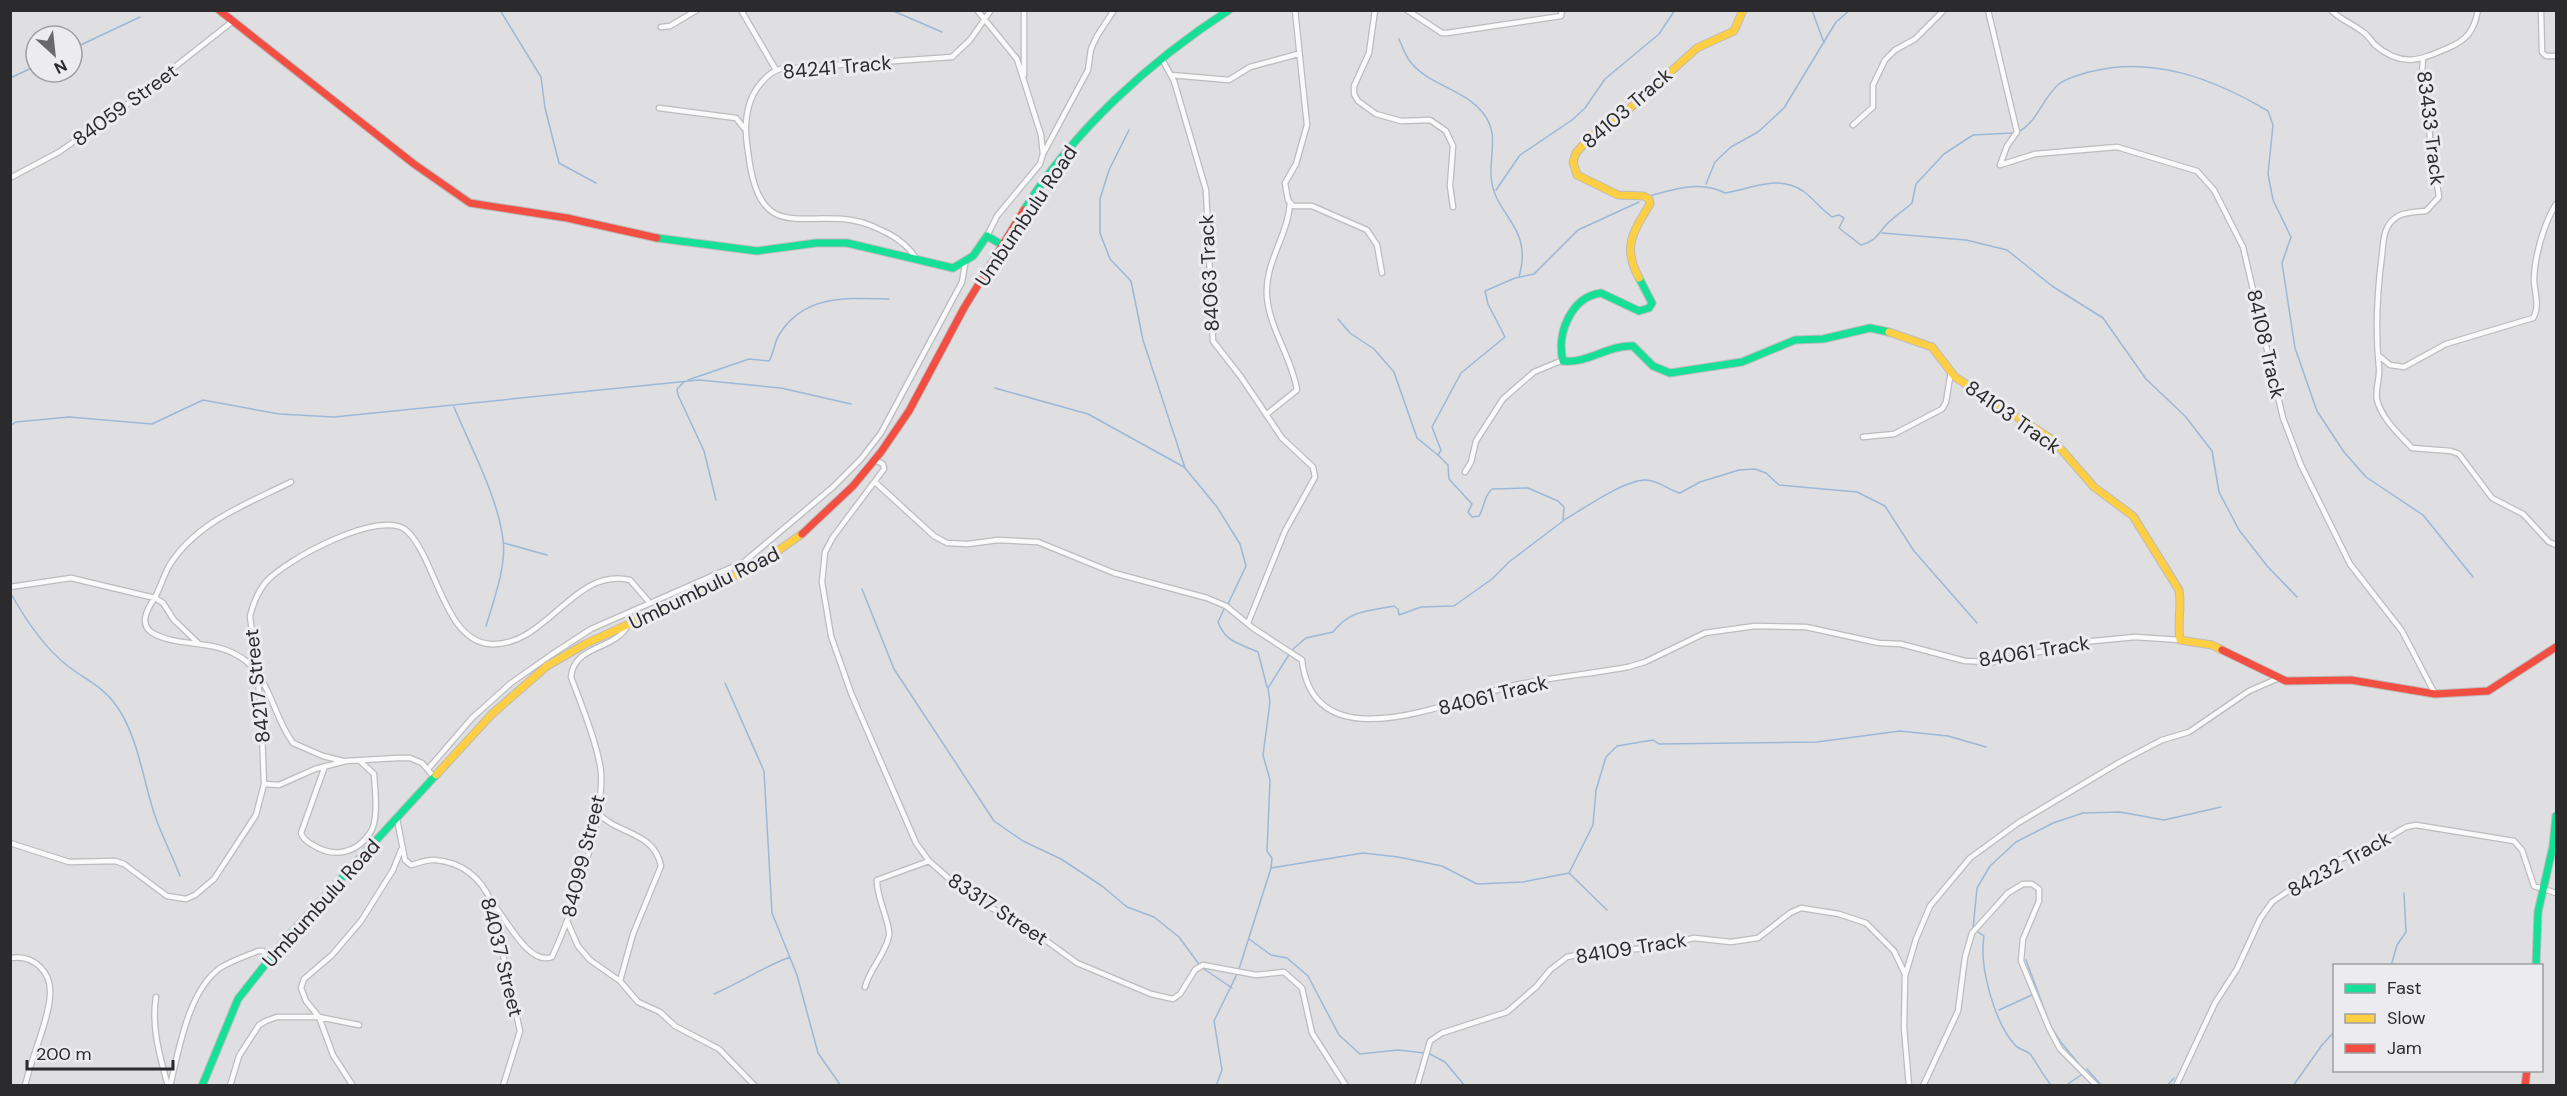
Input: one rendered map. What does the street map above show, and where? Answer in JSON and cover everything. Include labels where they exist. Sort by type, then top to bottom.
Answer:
[{"type":"street","points":[[219,10],[414,164],[470,203],[567,218],[625,233],[705,246],[757,251],[816,243],[847,243],[953,268],[975,257],[997,216],[1040,164],[1043,154],[1088,70],[1091,49],[1097,36],[1114,10]]},
{"type":"street","points":[[661,27],[670,26],[697,10]]},
{"type":"street","points":[[741,10],[776,70]]},
{"type":"street","points":[[977,10],[1017,59],[1041,135],[1043,154]]},
{"type":"street","name":"84241 Track","points":[[917,261],[913,254],[894,237],[874,226],[851,220],[788,219],[763,203],[752,173],[746,131],[750,101],[760,84],[776,70],[952,57],[991,10]]},
{"type":"street","points":[[1023,81],[1024,10]]},
{"type":"street","name":"Umbumbulu Road","points":[[202,1086],[238,999],[268,961],[492,714],[525,683],[547,666],[585,644],[748,570],[791,544],[846,494],[872,463],[909,411],[964,308],[1027,206],[1085,129],[1162,59],[1229,10]]},
{"type":"street","points":[[1267,414],[1297,390],[1267,299],[1271,260],[1286,228],[1290,203],[1285,183],[1296,164],[1307,125],[1295,10]]},
{"type":"street","points":[[1375,10],[1369,52],[1354,86],[1354,94],[1363,106],[1376,114],[1401,121],[1430,120],[1446,131],[1453,146],[1453,207]]},
{"type":"street","points":[[1407,10],[1448,33],[1561,16],[1562,10]]},
{"type":"street","name":"84103 Track","points":[[1743,10],[1734,31],[1697,48],[1635,100],[1620,117],[1589,138],[1576,153],[1573,162],[1577,175],[1618,195],[1636,195],[1649,199],[1650,204],[1632,234],[1627,250],[1634,273],[1652,303],[1649,308],[1639,311],[1604,293],[1594,293],[1587,297],[1568,317],[1564,326],[1559,346],[1563,360],[1575,362],[1597,351],[1623,344],[1633,346],[1648,364],[1658,371],[1670,373],[1743,362],[1795,340],[1823,339],[1870,328],[1932,347],[1951,371],[1980,395],[2054,440],[2094,487],[2133,516],[2180,590],[2181,603],[2177,619],[2180,640]]},
{"type":"street","points":[[1853,125],[1873,107],[1873,85],[1890,53],[1915,39],[1944,10]]},
{"type":"street","name":"84108 Track","points":[[1988,10],[2017,133],[2007,146],[2000,165],[2035,154],[2117,147],[2197,171],[2207,180],[2243,247],[2283,418],[2301,465],[2350,564],[2402,631],[2435,694]]},
{"type":"street","name":"83433 Track","points":[[2478,10],[2469,35],[2461,43],[2424,59],[2421,73],[2427,87],[2430,139],[2439,197],[2431,208],[2400,214],[2387,228],[2376,303],[2378,401],[2388,420],[2406,442],[2418,450],[2446,450],[2459,454],[2493,498],[2519,511],[2549,542],[2556,545]]},
{"type":"street","points":[[2541,10],[2542,52],[2546,56],[2556,56]]},
{"type":"street","points":[[2332,11],[2365,33],[2374,45],[2389,54],[2405,60],[2424,59]]},
{"type":"street","name":"84059 Street","points":[[10,178],[59,153],[129,103],[233,21]]},
{"type":"street","points":[[1171,75],[1229,80],[1254,65],[1298,54]]},
{"type":"street","name":"84063 Track","points":[[1162,59],[1171,75],[1206,190],[1213,341],[1282,438],[1312,467],[1315,477],[1285,531],[1248,623]]},
{"type":"street","points":[[659,108],[736,118],[746,131]]},
{"type":"street","points":[[1290,203],[1293,206],[1312,206],[1366,230],[1377,246],[1382,273]]},
{"type":"street","points":[[2378,355],[2390,365],[2404,367],[2446,344],[2533,318],[2537,308],[2536,265],[2556,204]]},
{"type":"street","points":[[987,236],[1004,246]]},
{"type":"street","points":[[428,769],[472,718],[511,683],[591,629],[744,562],[833,487],[861,459],[881,433],[962,282],[965,264]]},
{"type":"street","points":[[1465,472],[1471,462],[1476,441],[1503,399],[1534,372],[1563,360]]},
{"type":"street","points":[[1863,437],[1894,434],[1942,409],[1946,402],[1951,371]]},
{"type":"street","points":[[861,459],[882,464],[884,469],[875,482]]},
{"type":"street","points":[[291,482],[208,525],[170,565],[145,617],[146,624],[152,632],[234,652],[256,672],[293,743],[323,756],[346,761],[410,758],[428,769],[434,777]]},
{"type":"street","name":"84061 Track","points":[[875,482],[934,536],[947,543],[968,544],[998,540],[1038,542],[1107,570],[1207,598],[1226,606],[1302,660],[1312,694],[1324,705],[1340,714],[1382,719],[1424,712],[1516,685],[1628,667],[1665,653],[1686,640],[1705,633],[1755,626],[1806,627],[1879,643],[1902,644],[1965,661],[2001,660],[2093,641],[2135,637],[2180,640]]},
{"type":"street","name":"83317 Street","points":[[875,482],[846,517],[825,552],[822,569],[824,605],[831,636],[862,721],[916,843],[930,861],[982,903],[1026,926],[1077,963],[1151,994],[1173,999],[1180,994],[1195,970],[1203,966],[1256,975],[1284,972],[1298,983],[1312,1033],[1346,1086]]},
{"type":"street","name":"84217 Street","points":[[10,843],[69,862],[115,861],[124,864],[167,896],[186,899],[195,895],[214,879],[256,814],[264,784],[263,735],[250,616],[266,581],[316,548],[378,525],[397,525],[405,528],[415,539],[454,619],[471,637],[489,644],[518,637],[541,624],[600,580],[630,580],[649,602]]},
{"type":"street","points":[[744,562],[748,570]]},
{"type":"street","points":[[10,587],[71,578],[154,598],[163,603],[174,620],[198,643]]},
{"type":"street","name":"84099 Street","points":[[491,902],[529,952],[538,958],[552,957],[567,921],[597,813],[601,770],[571,677],[572,668],[576,659],[620,636],[628,625]]},
{"type":"street","points":[[2180,640],[2212,645],[2286,681],[2358,681],[2405,691],[2435,694],[2488,690],[2556,647]]},
{"type":"street","points":[[1910,1086],[1904,1028],[1905,974],[1930,906],[1970,858],[2018,824],[2120,762],[2162,740],[2189,732],[2249,691],[2279,678]]},
{"type":"street","points":[[264,784],[287,783],[325,766],[346,761]]},
{"type":"street","points":[[325,766],[301,833],[306,841],[324,852],[344,853],[355,848],[370,833],[374,821],[374,774],[360,761]]},
{"type":"street","points":[[597,813],[613,825],[641,836],[659,857],[661,866],[633,934],[620,981]]},
{"type":"street","points":[[2536,964],[2538,912],[2556,816]]},
{"type":"street","points":[[353,1086],[333,1055],[319,1017],[303,995],[304,980],[332,955],[361,921],[381,891],[401,850],[397,819]]},
{"type":"street","name":"84232 Track","points":[[2176,1086],[2215,1003],[2237,969],[2260,919],[2272,902],[2325,866],[2384,840],[2406,827],[2416,825],[2514,841],[2522,850],[2534,886],[2544,889]]},
{"type":"street","name":"84037 Street","points":[[401,850],[405,860],[411,865],[435,860],[463,868],[483,885],[491,902],[520,1030],[503,1086]]},
{"type":"street","points":[[865,987],[870,970],[878,960],[889,935],[877,880],[930,861]]},
{"type":"street","points":[[1923,1086],[1959,1011],[1965,957],[1972,933],[2008,893],[2023,884],[2032,884],[2040,889],[2039,901],[2023,939],[2021,961],[2060,1049],[2097,1086]]},
{"type":"street","points":[[2544,889],[2556,893]]},
{"type":"street","name":"84109 Track","points":[[1417,1086],[1430,1041],[1442,1033],[1508,1012],[1536,987],[1550,970],[1575,955],[1652,948],[1694,938],[1731,942],[1758,938],[1790,913],[1801,908],[1839,914],[1866,923],[1894,951],[1905,974]]},
{"type":"street","points":[[567,921],[582,953],[620,981],[638,1002],[660,1012],[675,1026],[719,1049],[755,1086]]},
{"type":"street","points":[[169,1086],[183,1030],[206,982],[222,967],[258,951],[263,951],[268,961]]},
{"type":"street","points":[[10,958],[27,958],[36,963],[49,981],[50,996],[46,1014],[25,1086]]},
{"type":"street","points":[[156,997],[154,1013],[158,1049],[169,1086]]},
{"type":"street","points":[[230,1086],[235,1066],[259,1025],[277,1017],[319,1017],[359,1025]]},
{"type":"waterway","points":[[500,10],[541,77],[545,108],[559,163],[596,183]]},
{"type":"waterway","points":[[891,10],[942,32]]},
{"type":"waterway","points":[[1496,190],[1520,155],[1572,120],[1585,108],[1605,79],[1659,34],[1675,10]]},
{"type":"waterway","points":[[1812,10],[1824,43]]},
{"type":"waterway","points":[[1706,184],[1715,162],[1731,147],[1758,132],[1784,108],[1836,22],[1850,10]]},
{"type":"waterway","points":[[84,43],[140,17]]},
{"type":"waterway","points":[[1399,39],[1408,58],[1417,68],[1466,98],[1488,120],[1493,143],[1491,175],[1493,189],[1521,245],[1522,259],[1519,277]]},
{"type":"waterway","points":[[2018,132],[2025,128],[2048,96],[2062,82],[2089,72],[2113,67],[2136,66],[2182,73],[2226,89],[2268,111],[2273,125],[2268,174],[2273,200],[2291,237],[2282,263],[2295,348],[2317,411],[2344,452],[2366,477],[2423,515],[2473,577]]},
{"type":"waterway","points":[[10,78],[24,72]]},
{"type":"waterway","points":[[1129,130],[1109,170],[1100,199],[1100,233],[1110,259],[1131,281],[1143,340],[1185,468],[1217,507],[1240,544],[1246,566],[1228,604]]},
{"type":"waterway","points":[[1649,196],[1697,186],[1725,193],[1764,184],[1793,186],[1803,191],[1832,217],[1839,215],[1844,218],[1839,228],[1861,245],[1873,240],[1889,222],[1912,203],[1916,184],[1944,154],[1973,135],[2013,133]]},
{"type":"waterway","points":[[1293,649],[1306,638],[1333,632],[1346,619],[1360,613],[1394,606],[1398,609],[1399,615],[1421,607],[1454,606],[1492,579],[1509,562],[1563,521],[1564,507],[1558,501],[1528,488],[1492,489],[1487,495],[1479,516],[1472,517],[1468,512],[1472,504],[1449,479],[1448,465],[1438,455],[1441,450],[1432,427],[1461,373],[1505,337],[1488,304],[1485,291],[1515,278],[1534,274],[1578,230],[1639,202]]},
{"type":"waterway","points":[[1882,233],[1966,240],[2007,250],[2052,286],[2103,318],[2146,379],[2185,416],[2212,451],[2219,492],[2239,530],[2268,567],[2297,597]]},
{"type":"waterway","points":[[688,380],[749,359],[769,361],[777,338],[789,322],[814,305],[842,299],[889,299]]},
{"type":"waterway","points":[[1338,319],[1350,333],[1374,349],[1394,372],[1417,438],[1438,455]]},
{"type":"waterway","points":[[10,426],[16,422],[69,417],[152,424],[203,400],[279,414],[334,417],[699,380],[781,388],[851,404]]},
{"type":"waterway","points":[[684,382],[677,389],[678,395],[704,451],[716,500]]},
{"type":"waterway","points":[[995,388],[1088,414],[1184,467]]},
{"type":"waterway","points":[[454,407],[490,490],[503,540],[501,572],[486,626]]},
{"type":"waterway","points":[[1564,520],[1615,490],[1636,481],[1655,482],[1680,493],[1700,482],[1739,470],[1755,469],[1766,473],[1779,485],[1857,492],[1885,506],[1914,551],[1977,623]]},
{"type":"waterway","points":[[504,543],[547,555]]},
{"type":"waterway","points":[[862,589],[894,669],[994,821],[1023,841],[1061,859],[1102,886],[1127,907],[1154,917],[1179,937],[1201,967],[1232,988]]},
{"type":"waterway","points":[[10,592],[29,623],[51,651],[69,667],[101,689],[118,708],[131,732],[154,813],[180,876]]},
{"type":"waterway","points":[[1225,607],[1218,622],[1221,629],[1234,642],[1258,652],[1267,687]]},
{"type":"waterway","points":[[1239,969],[1271,868],[1272,858],[1267,851],[1270,780],[1263,755],[1270,702],[1268,688],[1290,653]]},
{"type":"waterway","points":[[725,683],[764,771],[772,913],[797,975],[818,1053],[841,1086]]},
{"type":"waterway","points":[[1271,868],[1363,853],[1442,866],[1477,884],[1523,882],[1569,873],[1593,825],[1596,790],[1606,757],[1617,746],[1653,740],[1659,744],[1817,742],[1900,731],[1948,736],[1986,747]]},
{"type":"waterway","points":[[1973,929],[1977,888],[1990,866],[2016,842],[2053,823],[2083,813],[2120,812],[2164,820],[2221,807]]},
{"type":"waterway","points":[[1569,873],[1607,910]]},
{"type":"waterway","points":[[2392,964],[2397,945],[2406,932],[2404,893]]},
{"type":"waterway","points":[[1978,932],[1984,936],[1984,962],[1990,993],[2007,1035],[2015,1045],[2031,1055],[2052,1086]]},
{"type":"waterway","points":[[1249,939],[1271,955],[1287,958],[1308,976],[1339,1035],[1360,1054],[1398,1050],[1424,1053]]},
{"type":"waterway","points":[[714,994],[790,957]]},
{"type":"waterway","points":[[2026,960],[2050,1025],[2078,1063]]},
{"type":"waterway","points":[[1216,1086],[1222,1070],[1214,1021],[1237,974]]},
{"type":"waterway","points":[[1999,1010],[2032,995]]},
{"type":"waterway","points":[[2293,1086],[2333,1033]]},
{"type":"waterway","points":[[1428,1053],[1445,1062],[1465,1086]]},
{"type":"waterway","points":[[2087,1069],[2102,1086]]},
{"type":"waterway","points":[[2065,1086],[2081,1075]]},
{"type":"waterway","points":[[2167,1086],[2174,1078]]},
{"type":"traffic: fast","points":[[1024,210],[1066,152],[1116,99],[1171,52],[1229,10]]},
{"type":"traffic: fast","points":[[657,238],[757,251],[816,243],[847,243],[953,268],[973,256],[987,236],[1004,246]]},
{"type":"traffic: fast","points":[[1639,278],[1652,303],[1649,308],[1639,311],[1601,293],[1590,296],[1581,302],[1568,318],[1562,340],[1563,361],[1581,360],[1615,348],[1633,346],[1653,366],[1670,373],[1742,362],[1795,340],[1823,339],[1870,328],[1889,332]]},
{"type":"traffic: fast","points":[[202,1086],[238,999],[283,942],[436,775]]},
{"type":"traffic: fast","points":[[2536,964],[2538,912],[2553,846],[2556,816]]},
{"type":"traffic: slow","points":[[1639,278],[1631,257],[1632,240],[1650,204],[1649,199],[1644,196],[1618,195],[1577,175],[1573,162],[1576,153],[1589,138],[1620,117],[1697,48],[1734,31],[1743,10]]},
{"type":"traffic: slow","points":[[1889,332],[1932,347],[1955,377],[2053,440],[2094,487],[2133,516],[2179,590],[2180,640],[2212,645],[2222,650]]},
{"type":"traffic: slow","points":[[436,775],[492,714],[547,666],[585,644],[756,566],[802,534]]},
{"type":"traffic: jam","points":[[219,10],[414,164],[470,203],[567,218],[657,238]]},
{"type":"traffic: jam","points":[[802,534],[853,486],[881,452],[909,411],[964,308],[1024,210]]},
{"type":"traffic: jam","points":[[2222,650],[2286,681],[2351,680],[2435,694],[2488,691],[2556,647]]},
{"type":"traffic: jam","points":[[2525,1086],[2527,1072]]}]
